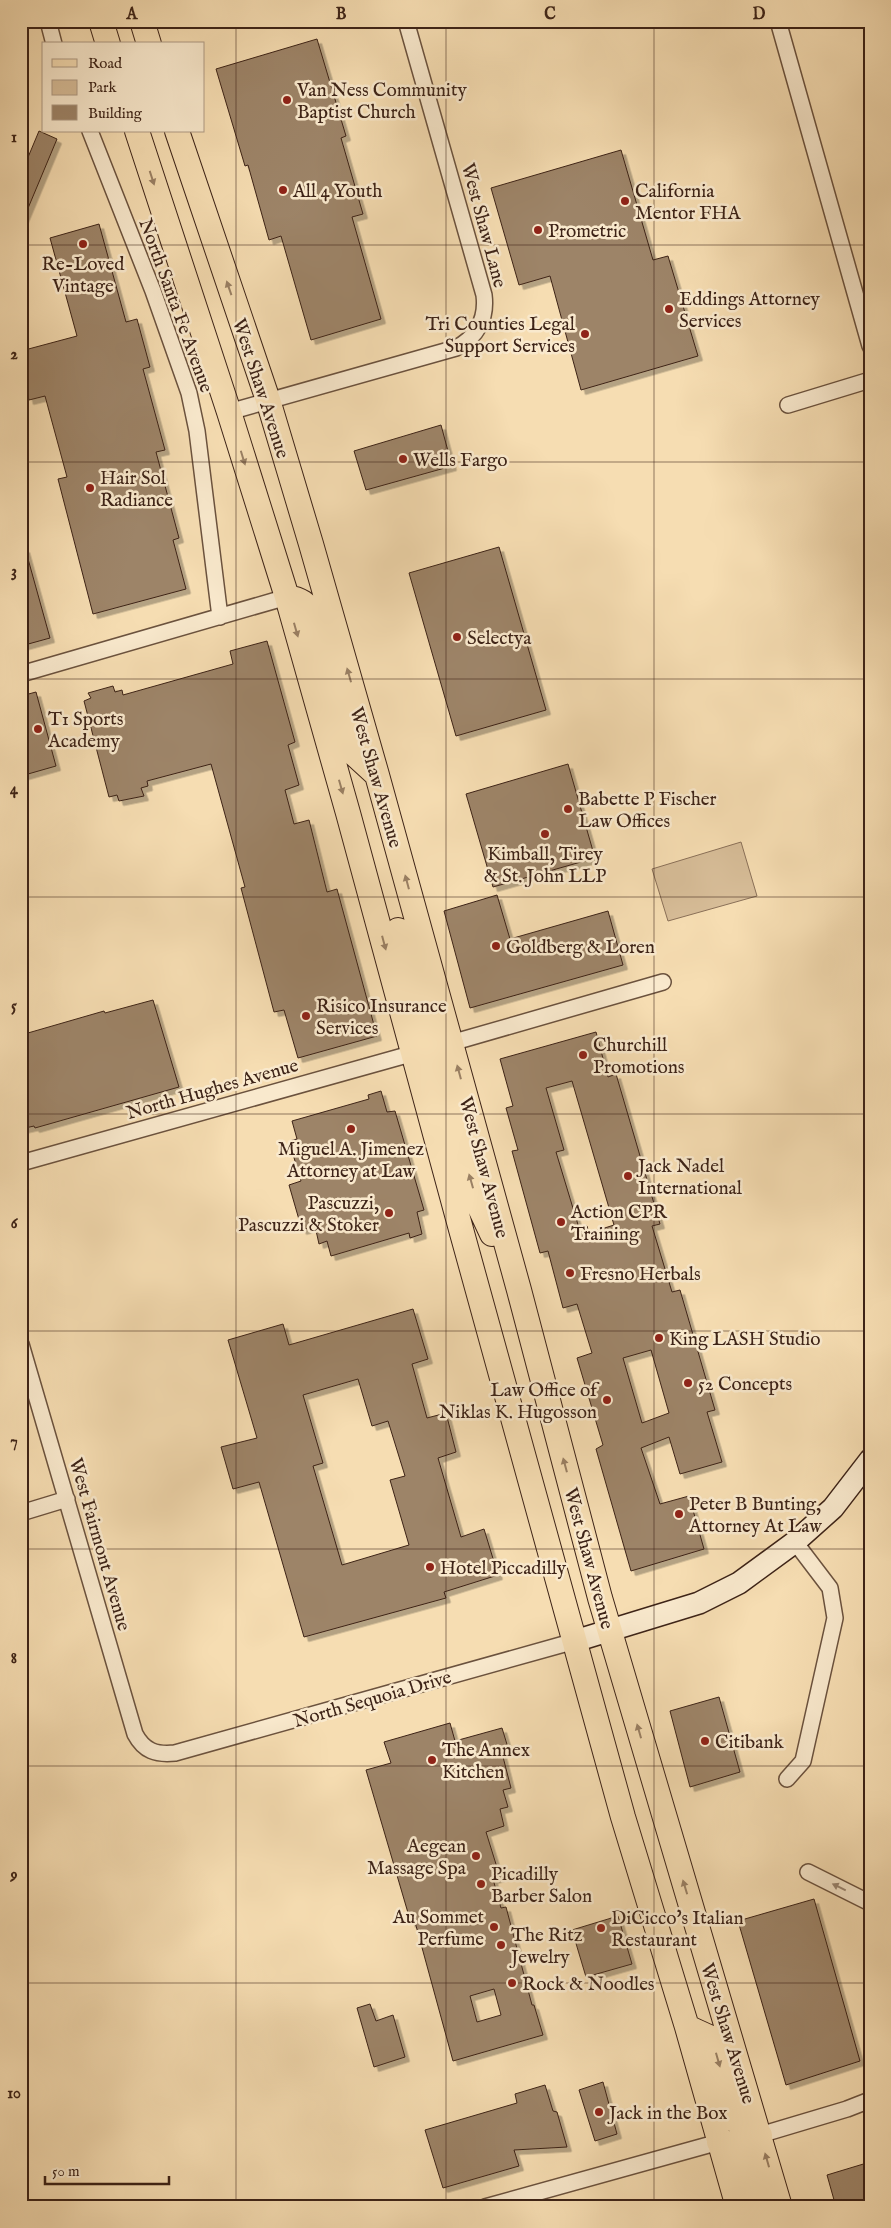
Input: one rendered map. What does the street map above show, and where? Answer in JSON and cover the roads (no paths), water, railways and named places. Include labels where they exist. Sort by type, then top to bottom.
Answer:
[{"type":"main road","points":[[101,21],[107,42]]},
{"type":"main road","points":[[142,21],[148,42]]},
{"type":"main road","name":"West Shaw Avenue","points":[[137,132],[287,597],[414,1053],[464,1243],[760,2135],[780,2207]]},
{"type":"main road","name":"West Shaw Avenue","points":[[177,132],[268,400],[377,775],[519,1290],[593,1636],[623,1817],[687,2027],[738,2207]]},
{"type":"main road","points":[[287,597],[303,602],[314,616],[352,752],[377,775]]},
{"type":"main road","points":[[348,813],[388,894],[425,1030],[434,1043],[451,1044]]},
{"type":"main road","points":[[414,1053],[428,1056],[440,1067],[478,1204],[519,1290]]},
{"type":"main road","points":[[687,2027],[712,2038],[737,2121],[750,2134],[760,2135]]},
{"type":"main road","points":[[719,2142],[725,2142],[738,2147],[743,2153],[761,2207]]},
{"type":"street","points":[[48,21],[53,42]]},
{"type":"street","name":"West Shaw Lane","points":[[229,412],[456,348],[473,336],[484,316],[484,295],[406,21]]},
{"type":"street","points":[[778,21],[870,346]]},
{"type":"street","name":"North Santa Fe Avenue","points":[[90,132],[153,291],[188,393],[197,431],[220,616]]},
{"type":"street","points":[[788,405],[870,380]]},
{"type":"street","points":[[21,674],[287,597]]},
{"type":"street","points":[[451,1044],[663,982]]},
{"type":"street","name":"North Hughes Avenue","points":[[21,1163],[414,1053]]},
{"type":"street","name":"West Fairmont Avenue","points":[[21,1344],[135,1734],[140,1744],[149,1751]]},
{"type":"street","points":[[593,1636],[714,1597],[740,1583],[795,1542],[832,1508],[870,1460]]},
{"type":"street","points":[[21,1513],[67,1499]]},
{"type":"street","points":[[787,1779],[803,1761],[835,1618],[830,1588],[795,1542]]},
{"type":"street","name":"North Sequoia Drive","points":[[149,1751],[162,1754],[175,1753],[593,1636]]},
{"type":"street","points":[[808,1872],[870,1903]]},
{"type":"street","points":[[760,2135],[847,2109],[870,2100]]},
{"type":"street","points":[[485,2207],[719,2142]]},
{"type":"place","name":"Van Ness Community Baptist Church","points":[[287,100]]},
{"type":"place","name":"All 4 Youth","points":[[283,190]]},
{"type":"place","name":"California Mentor FHA","points":[[625,201]]},
{"type":"place","name":"Prometric","points":[[538,230]]},
{"type":"place","name":"Re-Loved Vintage","points":[[83,244]]},
{"type":"place","name":"Eddings Attorney Services","points":[[669,309]]},
{"type":"place","name":"Tri Counties Legal Support Services","points":[[585,334]]},
{"type":"place","name":"Wells Fargo","points":[[403,459]]},
{"type":"place","name":"Hair Sol Radiance","points":[[90,488]]},
{"type":"place","name":"Selectya","points":[[457,637]]},
{"type":"place","name":"T1 Sports Academy","points":[[38,729]]},
{"type":"place","name":"Babette P Fischer Law Offices","points":[[568,809]]},
{"type":"place","name":"Kimball, Tirey & St. John LLP","points":[[545,834]]},
{"type":"place","name":"Goldberg & Loren","points":[[496,946]]},
{"type":"place","name":"Risico Insurance Services","points":[[306,1016]]},
{"type":"place","name":"Churchill Promotions","points":[[583,1055]]},
{"type":"place","name":"Miguel A. Jimenez Attorney at Law","points":[[351,1129]]},
{"type":"place","name":"Jack Nadel International","points":[[628,1176]]},
{"type":"place","name":"Pascuzzi, Pascuzzi & Stoker","points":[[389,1213]]},
{"type":"place","name":"Action CPR Training","points":[[561,1222]]},
{"type":"place","name":"Fresno Herbals","points":[[570,1273]]},
{"type":"place","name":"King LASH Studio","points":[[659,1338]]},
{"type":"place","name":"52 Concepts","points":[[688,1383]]},
{"type":"place","name":"Law Office of Niklas K. Hugosson","points":[[607,1400]]},
{"type":"place","name":"Peter B Bunting, Attorney At Law","points":[[679,1514]]},
{"type":"place","name":"Hotel Piccadilly","points":[[430,1567]]},
{"type":"place","name":"Citibank","points":[[705,1741]]},
{"type":"place","name":"The Annex Kitchen","points":[[432,1760]]},
{"type":"place","name":"Aegean Massage Spa","points":[[476,1856]]},
{"type":"place","name":"Picadilly Barber Salon","points":[[481,1884]]},
{"type":"place","name":"Au Sommet Perfume","points":[[494,1927]]},
{"type":"place","name":"DiCicco's Italian Restaurant","points":[[601,1928]]},
{"type":"place","name":"The Ritz Jewelry","points":[[501,1945]]},
{"type":"place","name":"Rock & Noodles","points":[[512,1983]]},
{"type":"place","name":"Jack in the Box","points":[[599,2112]]}]
